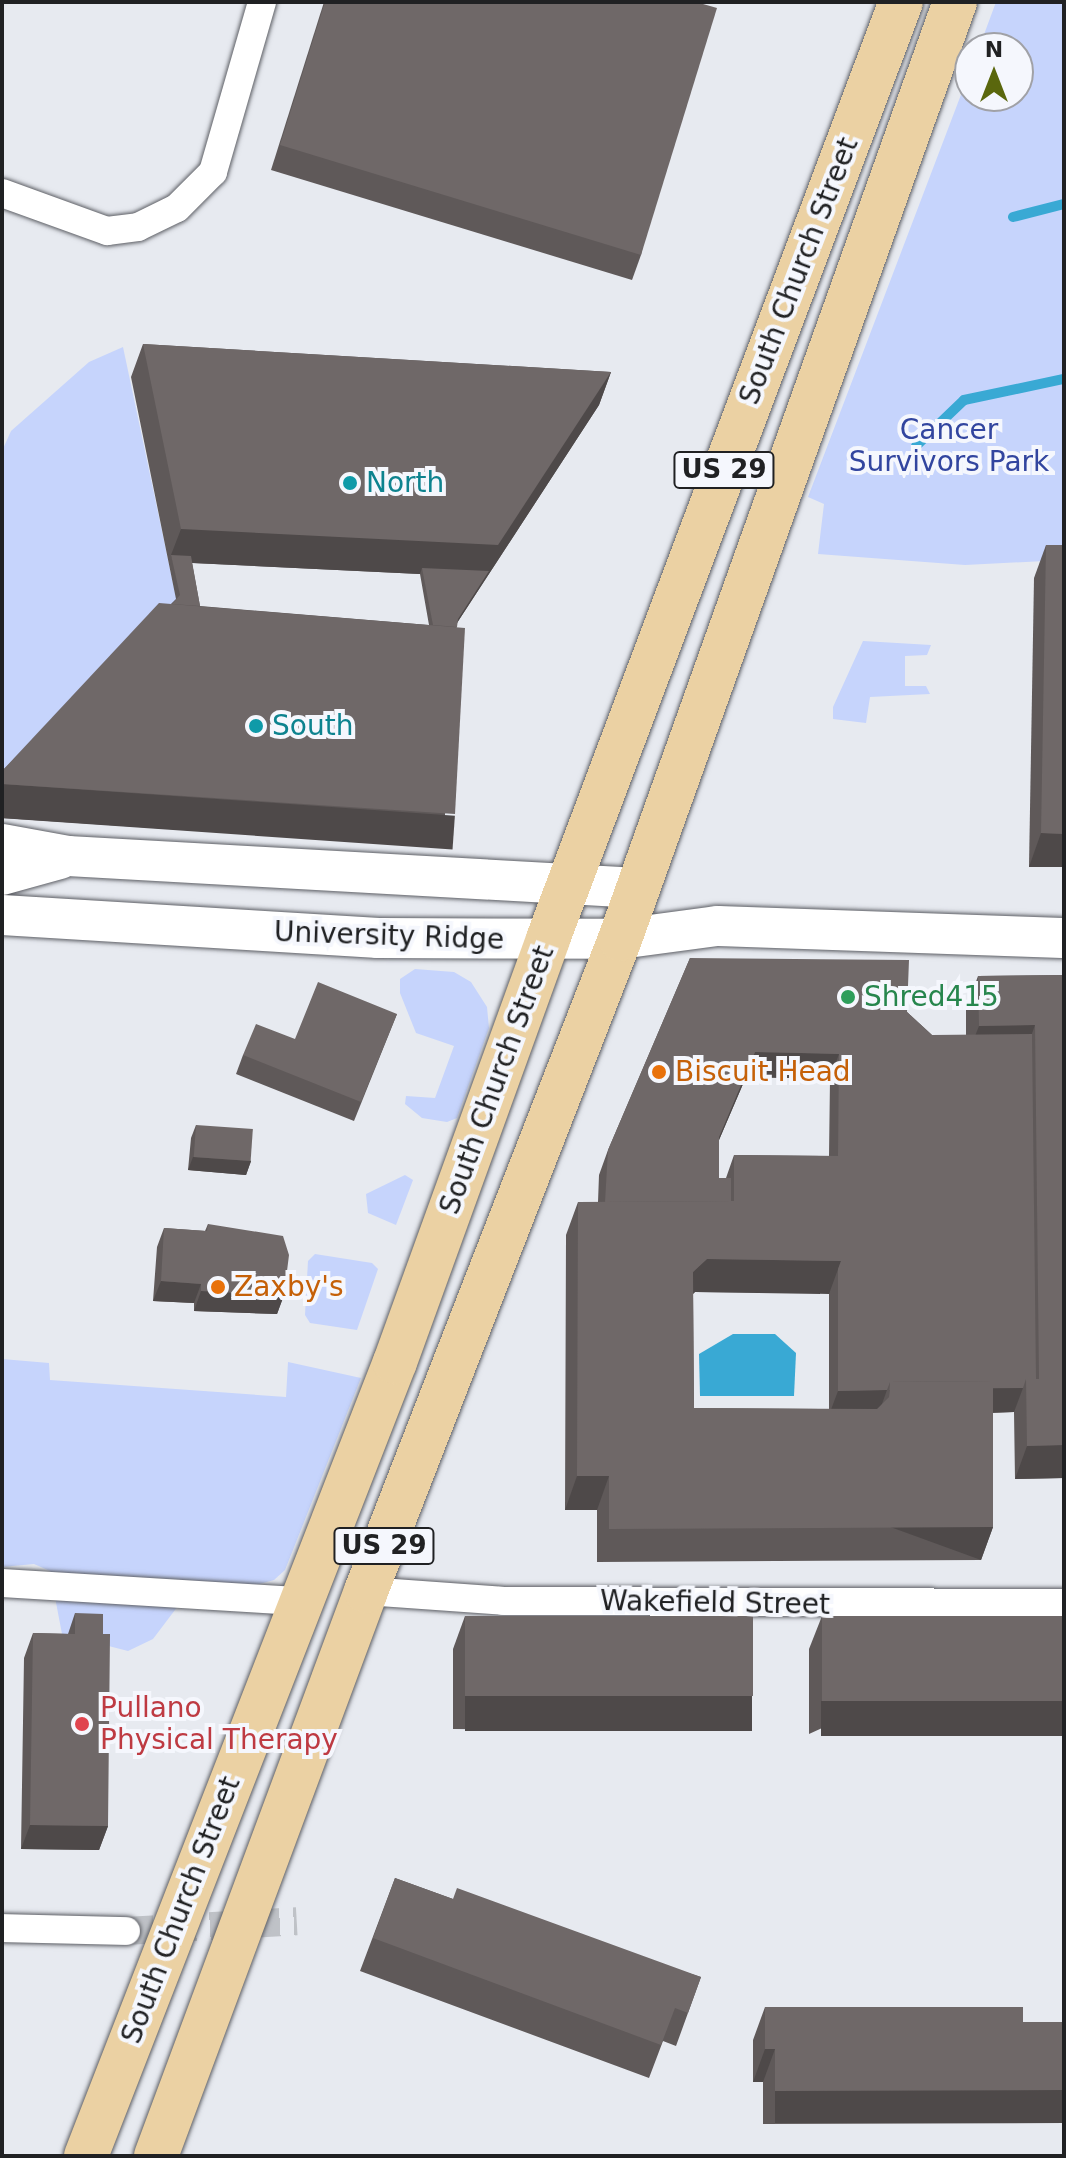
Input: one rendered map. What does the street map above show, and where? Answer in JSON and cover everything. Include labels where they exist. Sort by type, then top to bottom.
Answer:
[{"type":"main road","name":"South Church Street","points":[[86,2156],[403,1340],[548,939],[901,2]]},
{"type":"main road","name":"South Church Street","points":[[156,2156],[366,1591],[620,939],[955,2]]},
{"type":"street","points":[[2,193],[107,231],[138,227],[177,208],[213,172],[262,2]]},
{"type":"street","points":[[2,844],[68,856],[638,888]]},
{"type":"street","points":[[2,875],[68,856]]},
{"type":"street","name":"University Ridge","points":[[2,915],[378,938],[620,939],[717,926],[1064,938]]},
{"type":"street","points":[[2,1583],[300,1601]]},
{"type":"street","name":"Wakefield Street","points":[[366,1591],[504,1601],[1064,1603]]},
{"type":"street","points":[[2,1928],[126,1931]]},
{"type":"green space","name":"Cancer Survivors Park","points":[[996,2],[1064,2],[1064,560],[965,565],[818,554],[824,504],[808,497],[954,112],[1034,112],[1034,32],[985,32]]},
{"type":"green space","points":[[123,347],[177,602],[2,791],[2,451],[11,431],[89,362]]},
{"type":"green space","points":[[863,641],[931,645],[927,655],[905,656],[905,686],[926,686],[930,694],[870,697],[866,723],[833,719],[833,707]]},
{"type":"green space","points":[[415,969],[454,972],[471,982],[487,1007],[489,1028],[457,1118],[447,1122],[422,1118],[405,1104],[406,1096],[435,1098],[454,1046],[416,1033],[400,993],[400,979]]},
{"type":"green space","points":[[405,1175],[413,1180],[396,1225],[368,1213],[366,1194]]},
{"type":"green space","points":[[315,1254],[372,1263],[378,1269],[357,1330],[310,1323],[305,1315],[308,1261]]},
{"type":"green space","points":[[2,1359],[49,1363],[50,1380],[286,1397],[288,1362],[361,1378],[285,1570],[274,1580],[178,1606],[153,1639],[128,1651],[62,1634],[50,1571],[34,1564],[2,1567]]},
{"type":"shaded area","points":[[733,1334],[775,1334],[796,1353],[794,1396],[700,1396],[699,1354]]},
{"type":"building","points":[[325,2],[696,2],[717,8],[641,255],[280,145]]},
{"type":"building","name":"North","points":[[143,344],[611,372],[498,545],[181,529]]},
{"type":"building","points":[[1046,545],[1064,545],[1064,834],[1041,833]]},
{"type":"building","points":[[171,555],[191,556],[200,606],[172,604],[180,595]]},
{"type":"building","points":[[422,568],[489,571],[458,619],[457,627],[433,625]]},
{"type":"building","name":"South","points":[[159,603],[465,628],[455,814],[2,784],[2,771]]},
{"type":"building","points":[[690,958],[909,960],[907,1012],[932,1035],[1032,1034],[1036,1379],[1026,1379],[1023,1388],[993,1388],[993,1381],[890,1382],[887,1390],[838,1391],[838,1269],[841,1261],[839,1054],[755,1052],[719,1137],[719,1178],[731,1178],[731,1201],[605,1202],[608,1150]]},
{"type":"building","points":[[1064,975],[1064,1445],[1027,1446],[1026,1379],[1039,1379],[1035,1025],[979,1026],[978,976]]},
{"type":"building","points":[[318,982],[397,1014],[361,1102],[243,1055],[256,1024],[295,1039]]},
{"type":"building","points":[[196,1125],[253,1129],[251,1161],[194,1157]]},
{"type":"building","points":[[734,1155],[841,1156],[841,1261],[707,1259],[693,1272],[694,1408],[877,1409],[889,1397],[890,1382],[993,1381],[993,1527],[609,1529],[609,1476],[577,1476],[578,1202],[734,1201]]},
{"type":"building","name":"Zaxby's","points":[[208,1224],[283,1236],[289,1255],[284,1295],[201,1291],[201,1284],[161,1281],[164,1228],[207,1231]]},
{"type":"building","points":[[75,1613],[103,1614],[103,1634],[110,1634],[108,1826],[30,1825],[33,1633],[75,1634]]},
{"type":"building","points":[[465,1616],[753,1616],[753,1696],[465,1696]]},
{"type":"building","points":[[822,1616],[1064,1616],[1064,1701],[822,1701]]},
{"type":"building","points":[[395,1878],[453,1899],[457,1888],[701,1977],[688,2013],[675,2008],[661,2045],[373,1938]]},
{"type":"building","points":[[765,2007],[1023,2007],[1023,2022],[1064,2022],[1064,2090],[775,2091],[775,2049],[765,2049]]},
{"type":"waterway","points":[[1013,217],[1064,204]]},
{"type":"waterway","points":[[916,446],[964,400],[1064,379]]},
{"type":"tunnel","points":[[126,1931],[297,1921]]},
{"type":"place","name":"North","points":[[350,483]]},
{"type":"place","name":"South","points":[[256,726]]},
{"type":"place","name":"Shred415","points":[[848,997]]},
{"type":"place","name":"Biscuit Head","points":[[659,1072]]},
{"type":"place","name":"Zaxby's","points":[[218,1287]]},
{"type":"place","name":"Pullano Physical Therapy","points":[[82,1724]]}]
